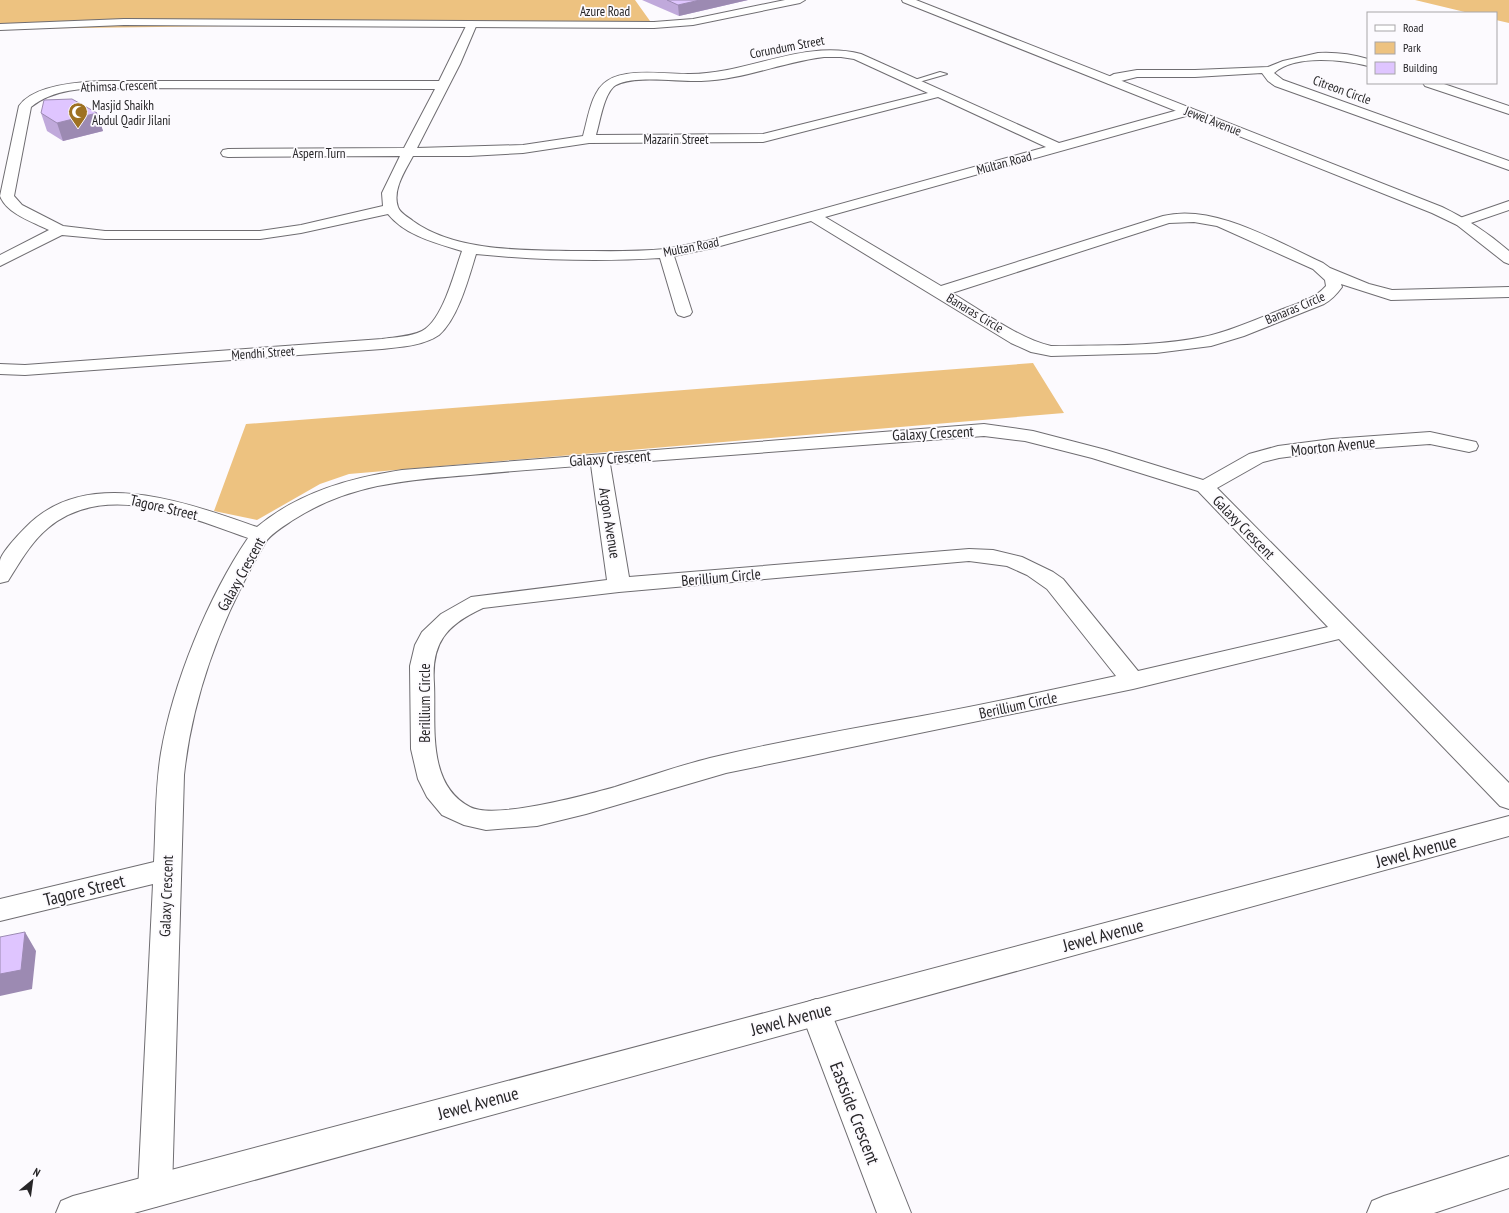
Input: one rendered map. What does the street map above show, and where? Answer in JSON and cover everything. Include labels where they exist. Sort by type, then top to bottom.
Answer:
[{"type":"street","name":"Azure Road","points":[[0,27],[89,22],[671,24],[800,0]]},
{"type":"street","name":"Jewel Avenue","points":[[906,0],[1377,185],[1462,222],[1492,244],[1509,259]]},
{"type":"street","points":[[391,209],[389,192],[395,178],[410,153],[472,24]]},
{"type":"street","name":"Corundum Street","points":[[589,139],[606,87],[615,81],[625,79],[711,77],[834,53],[857,56],[937,94],[1059,148]]},
{"type":"street","name":"Citreon Circle","points":[[1367,63],[1346,58],[1318,56],[1288,63],[1270,70],[1268,73],[1270,77],[1279,83],[1509,166]]},
{"type":"street","points":[[1108,80],[1122,74],[1136,72],[1185,74],[1270,70]]},
{"type":"street","name":"Athimsa Crescent","points":[[391,209],[301,229],[260,235],[105,235],[60,230],[17,208],[9,201],[7,196],[25,106],[39,97],[70,88],[97,84],[443,85]]},
{"type":"street","points":[[1432,84],[1509,110]]},
{"type":"street","name":"Mazarin Street","points":[[410,153],[508,150],[589,139],[763,138],[937,94]]},
{"type":"street","name":"Multan Road","points":[[391,209],[414,229],[470,249],[532,255],[622,256],[666,253],[715,243],[1189,111]]},
{"type":"street","name":"Aspern Turn","points":[[228,153],[410,153]]},
{"type":"street","points":[[1462,222],[1509,205]]},
{"type":"street","name":"Banaras Circle","points":[[812,216],[1017,339],[1037,348],[1060,352],[1111,350],[1192,343],[1238,332],[1325,297],[1334,287],[1332,278],[1318,266],[1230,226],[1208,220],[1182,217],[1168,219],[939,292]]},
{"type":"street","points":[[0,261],[60,230]]},
{"type":"street","name":"Mendhi Street","points":[[0,369],[32,369],[343,347],[396,342],[417,338],[433,331],[443,318],[456,289],[470,249]]},
{"type":"street","points":[[666,253],[684,312]]},
{"type":"street","points":[[1326,272],[1363,287],[1390,295],[1509,292]]},
{"type":"street","name":"Galaxy Crescent","points":[[155,1191],[171,774],[175,737],[183,702],[210,633],[230,589],[260,535],[286,516],[310,502],[350,486],[372,480],[480,468],[600,460],[880,436],[984,430],[1026,435],[1153,470],[1205,487],[1509,798]]},
{"type":"street","name":"Moorton Avenue","points":[[1205,487],[1256,458],[1278,452],[1332,445],[1430,438],[1469,446]]},
{"type":"street","name":"Argon Avenue","points":[[600,460],[619,585]]},
{"type":"street","name":"Tagore Street","points":[[0,576],[32,531],[48,518],[61,510],[97,500],[116,498],[138,499],[171,506],[260,535]]},
{"type":"street","name":"Berillium Circle","points":[[1133,681],[1055,584],[1040,572],[1022,563],[1005,559],[987,556],[969,556],[619,585],[479,602],[465,607],[448,619],[433,633],[426,646],[422,666],[424,754],[429,775],[444,804],[460,815],[483,820],[518,818],[560,810],[686,774],[758,757],[1133,681],[1344,630]]},
{"type":"street","name":"Jewel Avenue","points":[[72,1213],[1509,826]]},
{"type":"street","name":"Tagore Street","points":[[0,910],[167,870]]},
{"type":"street","name":"Eastside Crescent","points":[[816,1012],[894,1213]]},
{"type":"street","points":[[1384,1213],[1509,1172]]},
{"type":"lane","points":[[912,82],[943,74]]},
{"type":"green space","points":[[0,0],[635,0],[650,21],[0,29]]},
{"type":"green space","points":[[1415,0],[1509,0],[1509,23],[1497,20],[1497,12],[1465,12]]},
{"type":"green space","points":[[1033,363],[1064,413],[349,474],[320,484],[257,520],[214,511],[246,424]]},
{"type":"building","points":[[667,0],[700,0],[678,5]]},
{"type":"building","points":[[72,99],[97,113],[57,123],[41,113],[44,100]]},
{"type":"building","points":[[25,932],[21,970],[0,974],[0,937]]},
{"type":"place","name":"Masjid Shaikh Abdul Qadir Jilani","points":[[78,129]]}]
